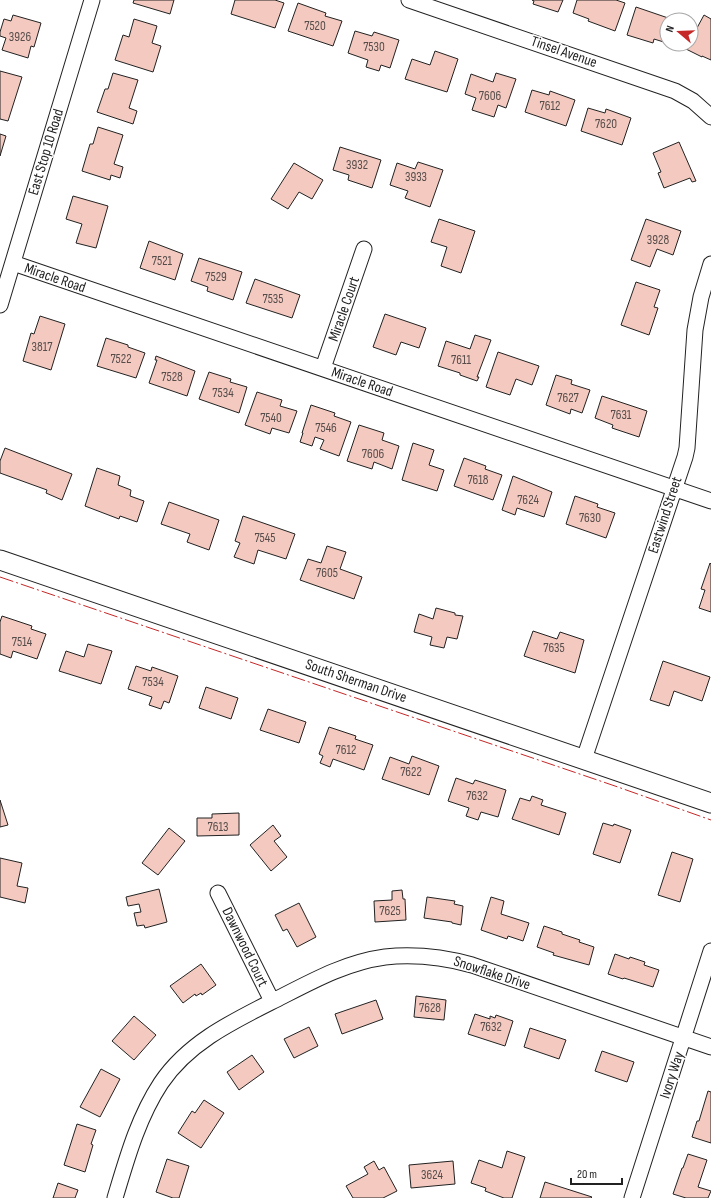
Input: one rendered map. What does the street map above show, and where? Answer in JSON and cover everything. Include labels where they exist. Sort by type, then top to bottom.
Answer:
[{"type":"street","name":"East Stop 10 Road","points":[[0,305],[92,0]]},
{"type":"street","name":"Tinsel Avenue","points":[[409,0],[675,91],[693,100],[711,117]]},
{"type":"street","name":"Miracle Court","points":[[323,368],[364,249]]},
{"type":"street","name":"Miracle Road","points":[[13,263],[711,501]]},
{"type":"street","name":"Eastwind Street","points":[[584,759],[687,448],[695,330],[701,297],[711,264]]},
{"type":"street","name":"South Sherman Drive","points":[[0,560],[711,803]]},
{"type":"street","name":"Dawnwood Court","points":[[218,893],[272,1001]]},
{"type":"street","name":"Ivory Way","points":[[632,1198],[711,951]]},
{"type":"street","name":"Snowflake Drive","points":[[115,1198],[138,1125],[153,1097],[171,1071],[182,1059],[214,1032],[323,975],[354,964],[385,957],[425,956],[448,959],[472,965],[711,1047]]},
{"type":"building","points":[[134,0],[174,0],[170,14],[133,3]]},
{"type":"building","points":[[235,0],[275,0],[284,3],[275,28],[231,14]]},
{"type":"building","points":[[532,0],[563,0],[558,12],[533,4],[534,1]]},
{"type":"building","points":[[577,0],[616,0],[625,3],[615,31],[588,21],[589,19],[573,13]]},
{"type":"building","points":[[298,3],[326,13],[325,16],[342,21],[333,46],[288,31]]},
{"type":"building","points":[[636,7],[659,15],[659,41],[654,39],[653,43],[627,35]]},
{"type":"building","points":[[13,15],[41,23],[34,47],[31,46],[28,58],[2,50],[6,38],[0,36],[4,19],[11,21]]},
{"type":"building","points":[[704,15],[711,19],[711,60],[692,52],[699,52],[699,24]]},
{"type":"building","points":[[134,19],[157,26],[152,43],[161,46],[153,72],[115,60],[123,35],[129,37]]},
{"type":"building","points":[[355,31],[372,36],[374,32],[399,40],[390,68],[381,65],[379,71],[366,67],[368,60],[348,53]]},
{"type":"building","points":[[435,51],[458,59],[447,92],[405,79],[412,59],[430,65]]},
{"type":"building","points":[[0,71],[22,77],[8,121],[0,119]]},
{"type":"building","points":[[113,73],[138,80],[129,108],[137,111],[133,124],[97,112],[105,89],[108,89]]},
{"type":"building","points":[[496,73],[516,79],[506,108],[498,105],[494,117],[472,110],[476,98],[465,94],[471,74],[493,82]]},
{"type":"building","points":[[532,90],[549,95],[550,91],[575,100],[566,126],[525,112]]},
{"type":"building","points":[[588,108],[605,113],[606,109],[631,118],[622,145],[581,131]]},
{"type":"building","points":[[98,127],[123,135],[114,164],[123,167],[120,178],[111,175],[110,180],[82,171],[90,144],[93,144]]},
{"type":"building","points":[[0,134],[6,136],[0,156]]},
{"type":"building","points":[[679,142],[696,181],[692,182],[690,178],[664,188],[658,173],[661,172],[653,153]]},
{"type":"building","points":[[340,147],[381,160],[372,188],[348,180],[349,175],[333,170]]},
{"type":"building","points":[[418,162],[443,170],[430,207],[405,198],[408,191],[390,185],[397,163],[415,169]]},
{"type":"building","points":[[294,163],[323,180],[312,199],[299,192],[288,209],[271,199]]},
{"type":"building","points":[[73,196],[108,206],[96,248],[76,243],[82,224],[66,219]]},
{"type":"building","points":[[439,219],[475,231],[461,273],[441,266],[447,247],[431,242]]},
{"type":"building","points":[[646,219],[681,231],[673,255],[657,249],[650,267],[631,260]]},
{"type":"building","points":[[149,241],[183,254],[175,280],[140,268]]},
{"type":"building","points":[[199,258],[242,272],[233,300],[207,291],[208,287],[191,281]]},
{"type":"building","points":[[255,279],[300,295],[292,318],[246,303]]},
{"type":"building","points":[[636,282],[660,290],[654,307],[658,308],[649,335],[621,325]]},
{"type":"building","points":[[385,314],[426,328],[419,348],[401,342],[396,355],[373,347]]},
{"type":"building","points":[[40,316],[65,324],[51,370],[23,361],[31,333],[34,334]]},
{"type":"building","points":[[475,335],[491,340],[477,377],[479,377],[477,381],[460,375],[460,373],[438,366],[446,341],[470,349]]},
{"type":"building","points":[[106,338],[128,345],[128,347],[145,353],[136,378],[97,366]]},
{"type":"building","points":[[498,352],[539,366],[532,385],[516,379],[510,395],[486,387]]},
{"type":"building","points":[[156,356],[195,371],[187,396],[149,383],[157,360],[155,360]]},
{"type":"building","points":[[209,372],[231,379],[230,382],[247,387],[239,413],[199,399]]},
{"type":"building","points":[[556,375],[572,380],[571,384],[590,390],[582,413],[571,409],[570,414],[546,405]]},
{"type":"building","points":[[257,392],[282,400],[280,406],[297,411],[289,433],[272,428],[270,434],[245,425]]},
{"type":"building","points":[[602,396],[647,411],[639,437],[612,428],[613,425],[595,418]]},
{"type":"building","points":[[311,405],[335,413],[334,416],[351,422],[339,456],[320,449],[324,440],[315,437],[312,446],[300,442]]},
{"type":"building","points":[[359,425],[384,433],[382,440],[399,446],[392,469],[374,462],[372,469],[347,461]]},
{"type":"building","points":[[413,443],[434,450],[429,465],[444,470],[437,491],[402,480]]},
{"type":"building","points":[[5,448],[72,474],[62,500],[46,493],[47,490],[0,473],[0,461]]},
{"type":"building","points":[[464,458],[486,466],[485,469],[502,475],[493,500],[454,486]]},
{"type":"building","points":[[97,468],[120,476],[118,485],[131,490],[130,496],[144,501],[137,522],[120,516],[119,519],[85,506]]},
{"type":"building","points":[[513,476],[552,492],[544,517],[517,508],[515,515],[502,510]]},
{"type":"building","points":[[575,496],[598,504],[597,507],[615,513],[606,538],[566,524]]},
{"type":"building","points":[[169,502],[219,520],[209,550],[187,542],[190,534],[161,524]]},
{"type":"building","points":[[243,516],[295,534],[286,559],[258,550],[254,564],[234,557],[240,543],[235,541]]},
{"type":"building","points":[[327,546],[346,552],[340,569],[362,577],[354,599],[300,580],[308,559],[321,563]]},
{"type":"building","points":[[710,563],[711,612],[699,608],[705,590],[701,589]]},
{"type":"building","points":[[436,608],[455,613],[455,615],[463,616],[457,639],[447,637],[444,648],[430,645],[432,637],[414,632],[419,614],[433,619]]},
{"type":"building","points":[[2,616],[32,626],[31,629],[46,634],[37,659],[13,651],[11,658],[0,654],[0,622]]},
{"type":"building","points":[[533,631],[557,639],[560,632],[584,640],[575,673],[524,656]]},
{"type":"building","points":[[88,644],[112,651],[101,684],[59,671],[66,651],[84,657]]},
{"type":"building","points":[[663,661],[710,677],[702,701],[674,691],[669,706],[650,700]]},
{"type":"building","points":[[136,666],[151,671],[152,667],[178,676],[169,703],[164,701],[161,709],[149,705],[152,697],[128,689]]},
{"type":"building","points":[[206,687],[238,698],[231,719],[199,708]]},
{"type":"building","points":[[268,709],[306,722],[299,743],[260,730]]},
{"type":"building","points":[[329,727],[356,736],[355,739],[373,745],[364,770],[333,759],[330,767],[320,763],[323,756],[319,754]]},
{"type":"building","points":[[412,756],[439,766],[429,795],[382,779],[390,757],[409,764]]},
{"type":"building","points":[[456,778],[473,784],[475,780],[506,790],[498,817],[481,812],[478,820],[466,816],[469,808],[448,801]]},
{"type":"building","points":[[532,796],[543,800],[541,805],[566,813],[559,835],[512,819],[520,798],[530,801]]},
{"type":"building","points":[[0,800],[8,825],[0,827]]},
{"type":"building","points":[[239,813],[239,835],[197,836],[197,818],[212,818],[212,814]]},
{"type":"building","points":[[603,823],[613,826],[614,824],[631,830],[620,863],[593,854]]},
{"type":"building","points":[[273,825],[281,836],[274,841],[287,857],[271,871],[250,845]]},
{"type":"building","points":[[169,828],[185,841],[158,875],[142,863]]},
{"type":"building","points":[[672,852],[693,859],[680,902],[658,895]]},
{"type":"building","points":[[0,858],[22,863],[17,886],[28,888],[25,903],[0,897]]},
{"type":"building","points":[[159,889],[167,922],[145,928],[144,925],[137,926],[134,913],[141,912],[139,904],[128,906],[126,897]]},
{"type":"building","points":[[402,890],[403,899],[405,899],[406,920],[375,922],[374,901],[392,900],[392,891]]},
{"type":"building","points":[[427,897],[455,901],[454,904],[463,906],[461,925],[452,922],[424,918]]},
{"type":"building","points":[[491,897],[504,901],[501,914],[529,923],[523,941],[508,936],[507,939],[481,930]]},
{"type":"building","points":[[299,903],[316,937],[297,947],[287,929],[283,931],[275,915]]},
{"type":"building","points":[[544,926],[562,932],[562,934],[580,940],[579,942],[594,947],[589,965],[553,955],[554,953],[537,947]]},
{"type":"building","points":[[615,954],[629,959],[630,957],[645,962],[644,965],[659,970],[653,987],[608,974]]},
{"type":"building","points":[[201,964],[216,985],[202,995],[201,993],[196,996],[195,994],[183,1003],[170,986]]},
{"type":"building","points":[[416,996],[446,1000],[444,1020],[414,1017]]},
{"type":"building","points":[[376,1000],[383,1019],[342,1034],[335,1014]]},
{"type":"building","points":[[475,1014],[490,1019],[490,1016],[495,1018],[496,1015],[513,1021],[505,1046],[468,1034]]},
{"type":"building","points":[[134,1016],[156,1035],[134,1060],[112,1041]]},
{"type":"building","points":[[309,1027],[318,1046],[294,1058],[284,1039]]},
{"type":"building","points":[[530,1028],[566,1040],[559,1059],[524,1047]]},
{"type":"building","points":[[602,1051],[634,1062],[627,1082],[595,1071]]},
{"type":"building","points":[[252,1055],[264,1072],[239,1090],[227,1072]]},
{"type":"building","points":[[101,1069],[120,1079],[100,1117],[80,1107]]},
{"type":"building","points":[[708,1091],[711,1092],[711,1143],[692,1137],[697,1121],[699,1121]]},
{"type":"building","points":[[204,1100],[224,1113],[201,1148],[178,1133],[192,1111],[195,1113]]},
{"type":"building","points":[[77,1124],[96,1130],[91,1144],[93,1145],[85,1172],[64,1165]]},
{"type":"building","points":[[507,1151],[525,1157],[512,1198],[504,1198],[485,1191],[486,1188],[471,1183],[479,1160],[502,1168]]},
{"type":"building","points":[[688,1154],[707,1160],[698,1187],[711,1191],[708,1198],[686,1198],[673,1194]]},
{"type":"building","points":[[167,1159],[189,1166],[179,1198],[173,1198],[156,1192]]},
{"type":"building","points":[[374,1161],[379,1170],[384,1167],[397,1191],[383,1198],[353,1198],[346,1186],[368,1174],[364,1167]]},
{"type":"building","points":[[453,1161],[455,1184],[411,1188],[409,1165]]},
{"type":"building","points":[[545,1182],[592,1197],[540,1198]]},
{"type":"building","points":[[58,1183],[78,1190],[75,1198],[53,1198]]},
{"type":"power","points":[[0,577],[711,820]]}]
